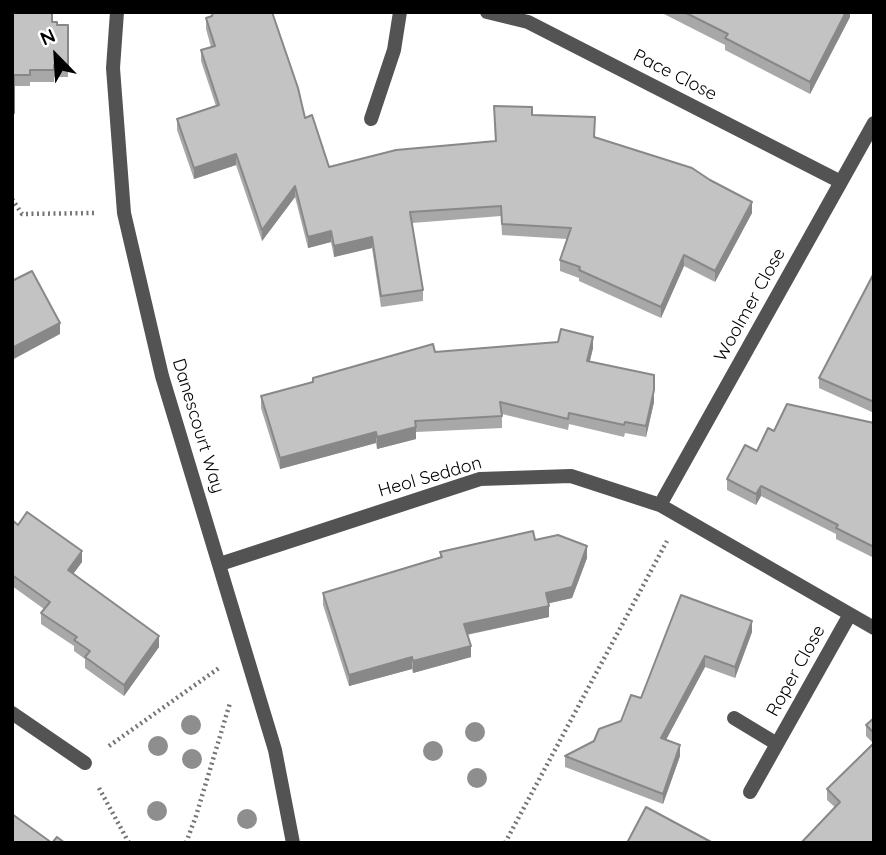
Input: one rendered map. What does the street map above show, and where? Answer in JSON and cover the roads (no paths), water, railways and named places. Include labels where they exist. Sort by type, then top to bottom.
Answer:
[{"type":"street","name":"Danescourt Way","points":[[117,12],[113,68],[124,213],[162,376],[275,750],[293,843]]},
{"type":"street","points":[[371,119],[394,50],[400,12]]},
{"type":"street","name":"Pace Close","points":[[486,12],[528,22],[841,182]]},
{"type":"street","name":"Woolmer Close","points":[[660,505],[874,123]]},
{"type":"street","name":"Heol Seddon","points":[[220,564],[480,479],[570,476],[660,505],[874,628]]},
{"type":"street","name":"Roper Close","points":[[750,792],[849,616]]},
{"type":"street","points":[[12,713],[85,763]]},
{"type":"street","name":"Roper Close","points":[[734,718],[777,744]]}]
